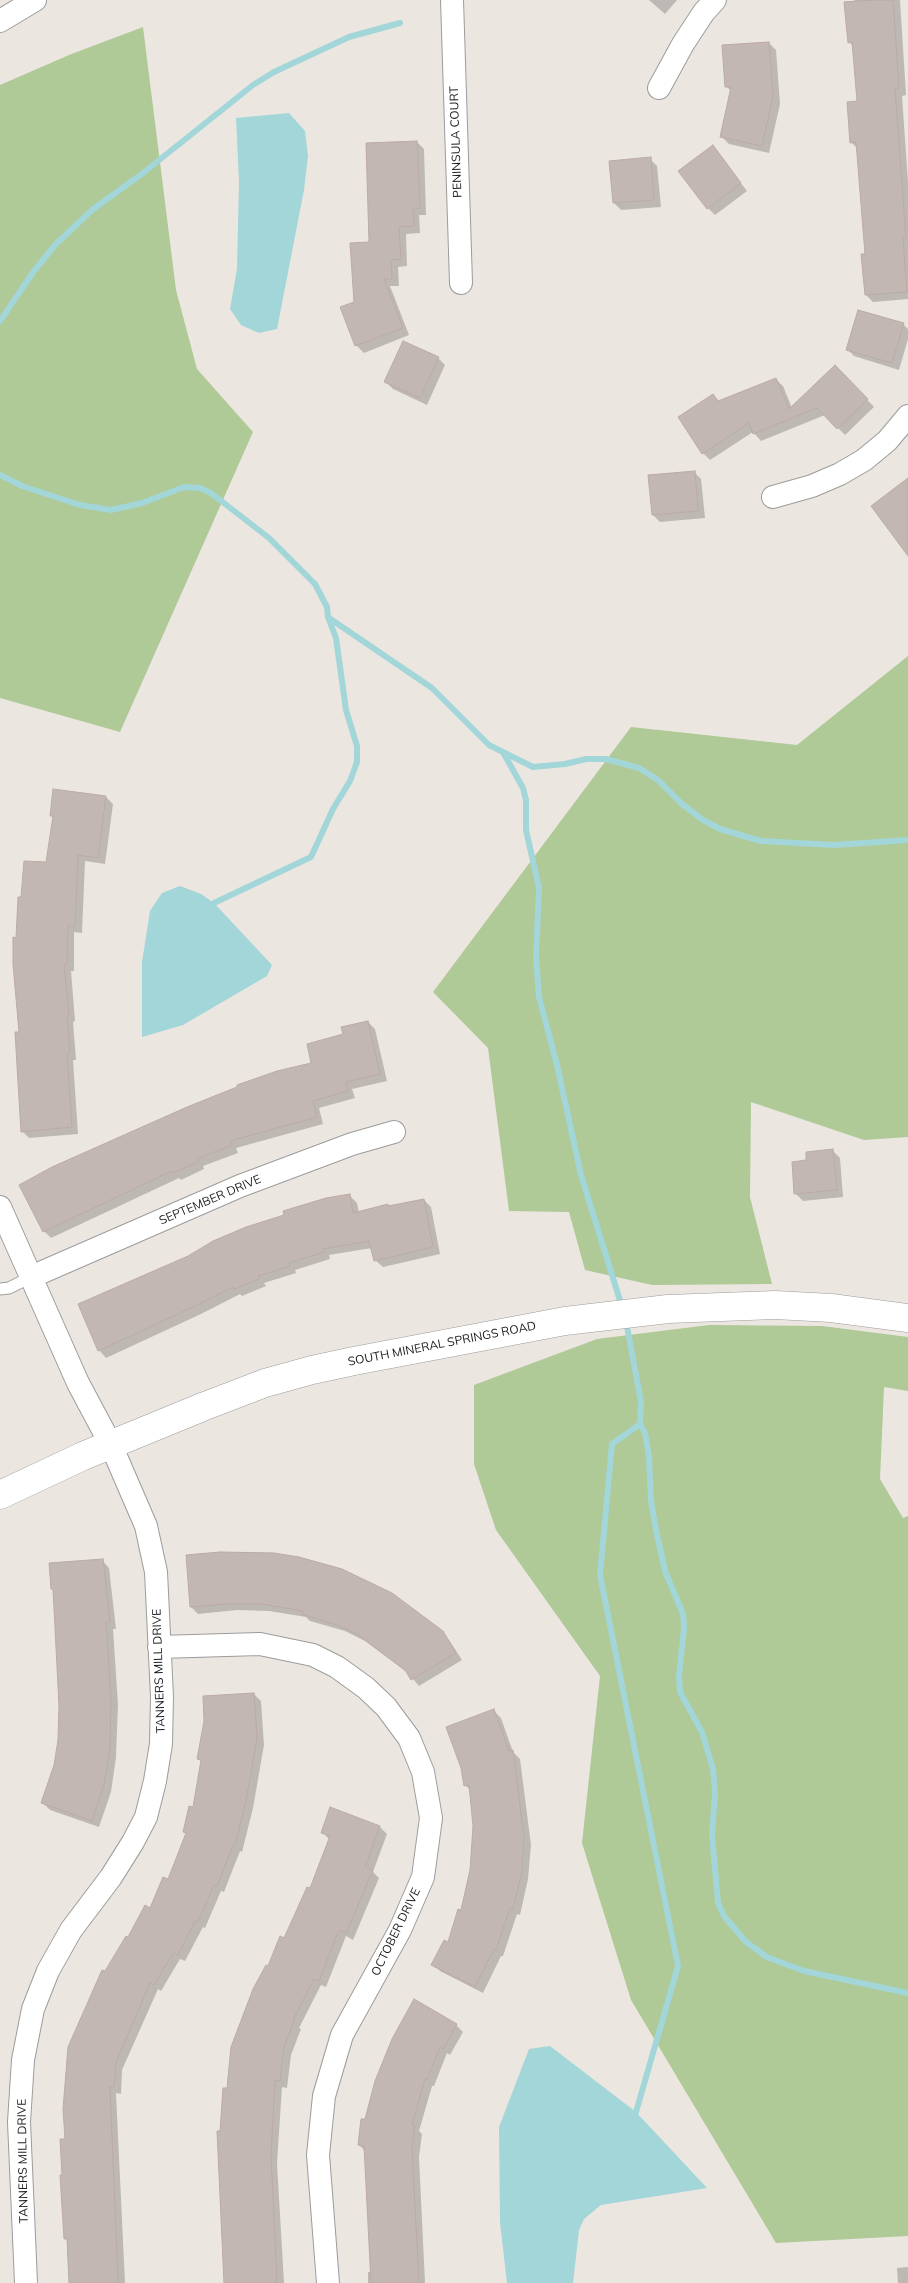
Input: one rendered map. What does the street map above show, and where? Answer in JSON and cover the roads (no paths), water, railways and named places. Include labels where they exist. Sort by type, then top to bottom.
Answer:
[{"type":"street","points":[[0,21],[35,0]]},
{"type":"street","name":"PENINSULA COURT","points":[[452,0],[461,283]]},
{"type":"street","points":[[659,88],[683,44],[704,12],[715,0]]},
{"type":"street","points":[[774,497],[812,486],[840,474],[864,460],[887,441],[908,416]]},
{"type":"street","name":"SEPTEMBER DRIVE","points":[[30,1277],[240,1186],[352,1144],[394,1132]]},
{"type":"street","name":"TANNERS MILL DRIVE","points":[[0,1207],[78,1383],[111,1444],[146,1526],[156,1572],[162,1697],[161,1744],[155,1781],[146,1817],[111,1877],[71,1930],[48,1971],[33,2009],[23,2060],[19,2122],[26,2283]]},
{"type":"street","name":"SOUTH MINERAL SPRINGS ROAD","points":[[0,1495],[111,1444],[240,1393],[312,1370],[565,1321],[625,1312],[751,1304],[831,1308],[908,1318]]},
{"type":"street","name":"OCTOBER DRIVE","points":[[159,1647],[260,1644],[313,1655],[337,1667],[359,1682],[386,1707],[409,1738],[423,1772],[431,1818],[423,1877],[400,1930],[342,2034],[324,2096],[318,2155],[328,2283]]},
{"type":"lane","points":[[0,1289],[9,1288],[30,1277]]},
{"type":"water","points":[[289,113],[305,131],[308,156],[304,190],[277,329],[259,333],[241,325],[230,309],[237,269],[239,181],[236,118]]},
{"type":"water","points":[[180,886],[201,894],[214,903],[272,965],[267,976],[183,1025],[142,1037],[142,962],[150,911],[162,893]]},
{"type":"water","points":[[550,2046],[636,2112],[707,2188],[601,2205],[584,2219],[579,2230],[573,2283],[507,2283],[500,2223],[499,2127],[529,2049]]},
{"type":"waterway","points":[[0,321],[34,271],[55,245],[92,210],[143,173],[253,85],[274,72],[349,37],[400,23]]},
{"type":"waterway","points":[[0,475],[22,486],[80,505],[111,510],[142,503],[184,487],[200,488],[211,493],[269,538],[315,584],[327,607],[328,617],[336,638],[346,710],[357,746],[357,762],[350,781],[333,809],[311,857],[214,903]]},
{"type":"waterway","points":[[329,618],[432,688],[489,745],[533,767],[565,764],[586,759],[606,759],[639,768],[658,780],[682,804],[703,820],[720,829],[761,841],[834,845],[908,840]]},
{"type":"waterway","points":[[504,754],[523,788],[526,800],[526,830],[539,888],[536,957],[539,997],[557,1065],[581,1175],[622,1307]]},
{"type":"waterway","points":[[626,1321],[641,1402],[640,1424],[645,1433],[649,1457],[651,1501],[656,1530],[665,1571],[683,1614],[684,1628],[679,1676],[680,1692],[702,1732],[713,1769],[715,1793],[712,1835],[718,1903],[724,1916],[746,1942],[767,1957],[804,1971],[908,1993]]},
{"type":"waterway","points":[[632,2118],[636,2112],[678,1966],[600,1575],[612,1444],[640,1424]]}]
